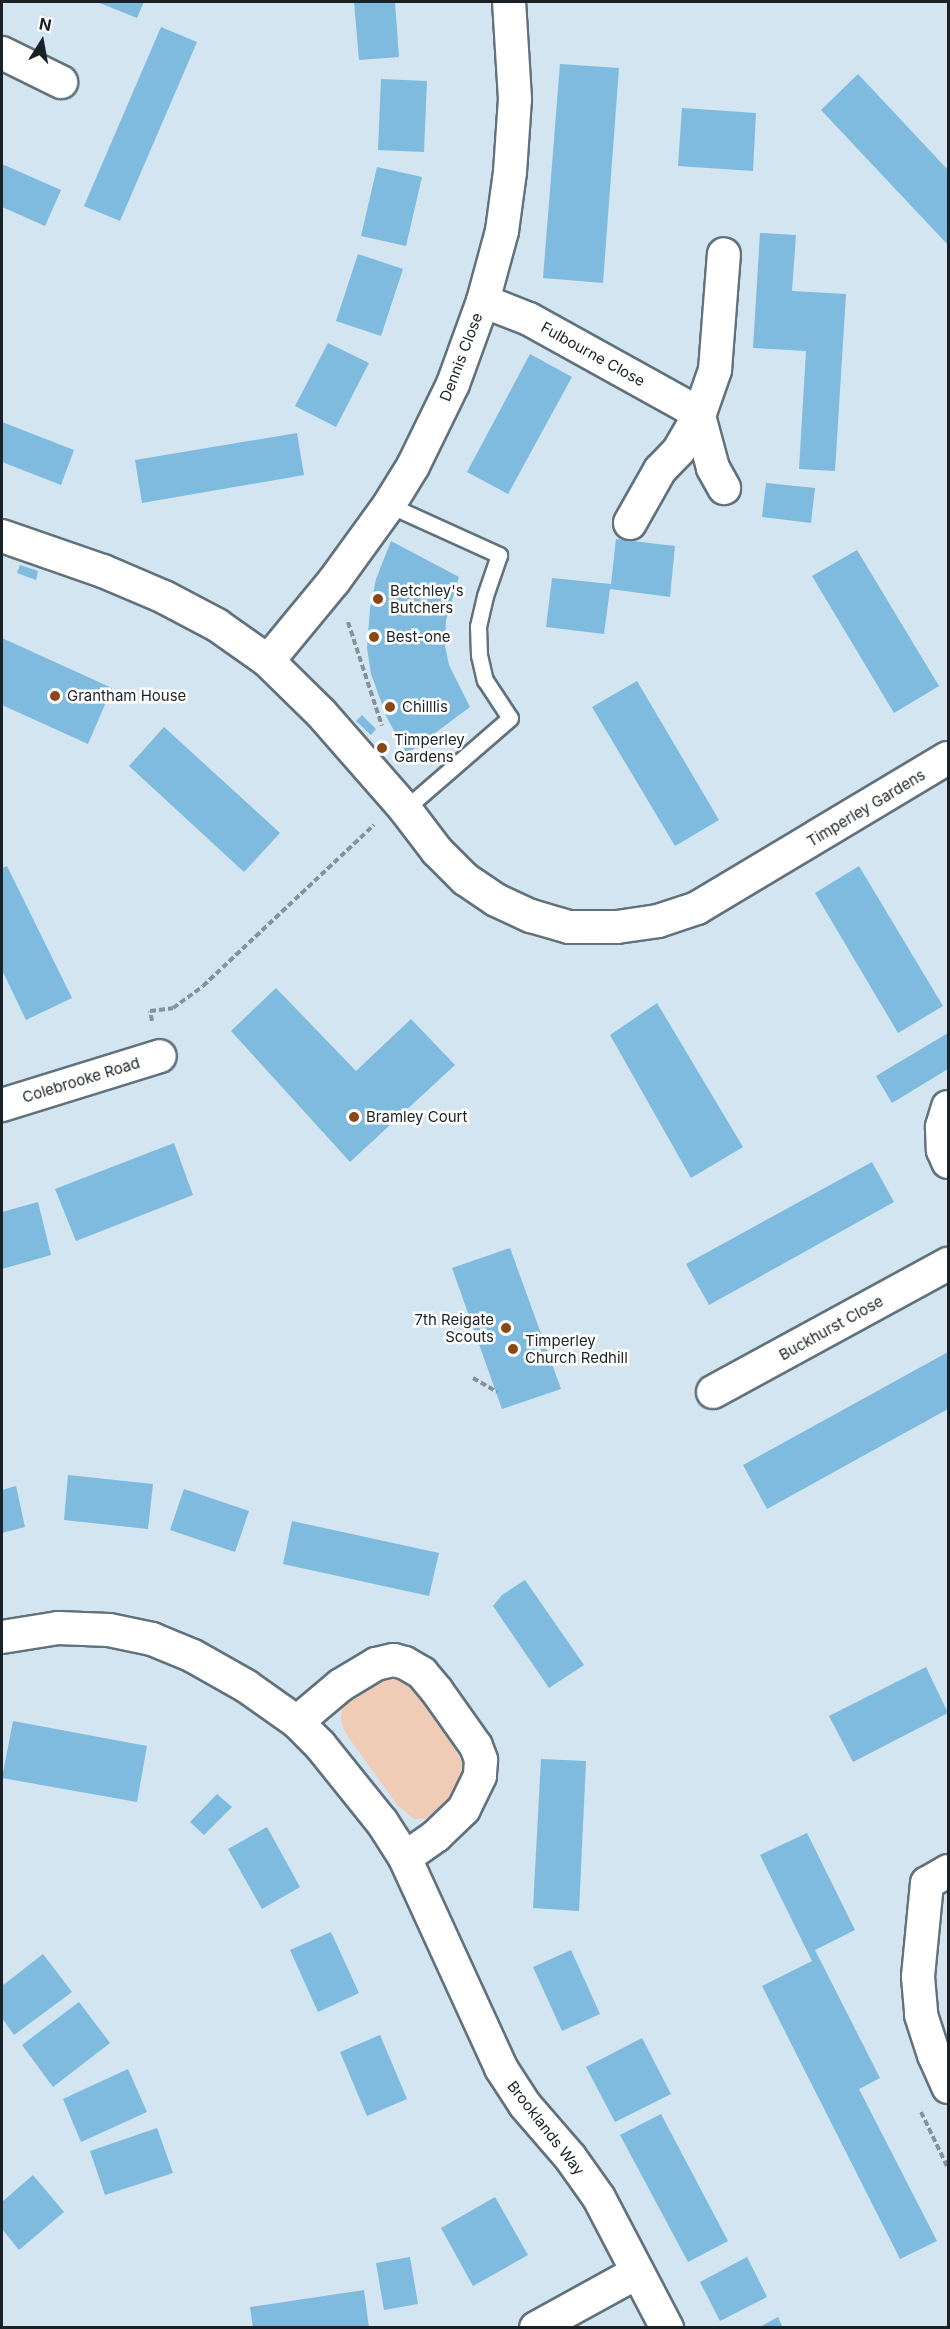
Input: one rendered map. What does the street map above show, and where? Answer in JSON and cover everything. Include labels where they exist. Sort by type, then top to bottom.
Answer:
[{"type":"street","name":"Dennis Close","points":[[268,661],[334,581],[389,505],[413,466],[453,384],[483,301],[502,231],[510,172],[515,99],[509,2]]},
{"type":"street","points":[[2,53],[61,82]]},
{"type":"street","points":[[630,523],[660,470],[679,450],[699,416],[715,370],[724,254]]},
{"type":"street","name":"Fulbourne Close","points":[[483,301],[529,319],[663,392],[699,416]]},
{"type":"street","points":[[699,416],[713,468],[724,488]]},
{"type":"street","name":"Timperley Gardens","points":[[2,536],[103,571],[164,597],[217,625],[268,661],[321,713],[401,805],[437,851],[465,879],[496,900],[531,916],[569,927],[617,927],[658,921],[697,908],[948,758]]},
{"type":"street","name":"Colebrooke Road","points":[[2,1105],[160,1056]]},
{"type":"street","points":[[948,1107],[942,1127],[943,1150],[948,1162]]},
{"type":"street","name":"Buckhurst Close","points":[[713,1392],[948,1264]]},
{"type":"street","name":"Brooklands Way","points":[[2,1637],[58,1628],[109,1630],[152,1639],[193,1656],[246,1686],[297,1722],[347,1776],[382,1822],[405,1858],[501,2068],[525,2105],[570,2157],[599,2198],[667,2328]]},
{"type":"street","points":[[297,1722],[341,1685],[376,1664],[394,1660],[422,1672],[476,1746],[481,1760],[480,1776],[464,1809],[436,1836],[405,1858]]},
{"type":"street","points":[[948,1872],[927,1883],[918,1977],[921,2014],[934,2055],[948,2087]]},
{"type":"street","points":[[536,2328],[638,2272]]},
{"type":"lane","points":[[389,505],[499,555],[478,626],[479,655],[485,680],[510,718],[401,805]]},
{"type":"path","points":[[334,581],[384,730]]},
{"type":"path","points":[[160,1056],[150,1011],[174,1008],[203,986],[401,805]]},
{"type":"path","points":[[473,1378],[496,1392]]},
{"type":"shaded area","points":[[384,1674],[408,1681],[435,1714],[463,1764],[464,1775],[456,1796],[425,1819],[414,1819],[398,1806],[346,1734],[341,1721],[342,1702]]},
{"type":"building","points":[[97,2],[144,2],[137,18]]},
{"type":"building","points":[[354,2],[395,2],[399,57],[359,60]]},
{"type":"building","points":[[161,27],[197,42],[120,221],[84,206]]},
{"type":"building","points":[[560,64],[619,68],[603,283],[543,278]]},
{"type":"building","points":[[858,74],[948,170],[948,245],[821,110]]},
{"type":"building","points":[[381,79],[427,81],[424,152],[378,150]]},
{"type":"building","points":[[682,108],[756,113],[753,171],[678,166]]},
{"type":"building","points":[[2,164],[61,190],[45,226],[2,207]]},
{"type":"building","points":[[377,167],[422,177],[406,246],[361,236]]},
{"type":"building","points":[[760,233],[796,235],[792,291],[846,294],[835,471],[799,469],[806,351],[753,348]]},
{"type":"building","points":[[358,254],[403,269],[381,336],[336,321]]},
{"type":"building","points":[[328,343],[369,363],[336,427],[295,406]]},
{"type":"building","points":[[530,354],[572,377],[508,494],[467,472]]},
{"type":"building","points":[[2,422],[74,450],[61,485],[2,462]]},
{"type":"building","points":[[297,433],[304,475],[142,503],[135,460]]},
{"type":"building","points":[[766,483],[815,488],[811,523],[762,517]]},
{"type":"building","points":[[616,539],[675,546],[670,597],[610,589],[604,634],[546,627],[552,578],[611,584]]},
{"type":"building","points":[[391,541],[459,577],[446,620],[445,646],[449,665],[470,707],[407,754],[387,718],[371,674],[367,648],[370,609],[376,579]]},
{"type":"building","points":[[857,550],[939,686],[894,713],[812,576]]},
{"type":"building","points":[[20,565],[38,571],[36,580],[17,573]]},
{"type":"building","name":"Grantham House","points":[[2,638],[112,688],[88,744],[2,705]]},
{"type":"building","points":[[637,681],[719,820],[675,846],[592,707]]},
{"type":"building","points":[[362,715],[376,729],[371,735],[356,721]]},
{"type":"building","points":[[164,727],[280,833],[244,872],[129,766]]},
{"type":"building","points":[[7,866],[72,998],[26,1020],[2,970],[2,868]]},
{"type":"building","points":[[859,866],[943,1006],[898,1033],[815,893]]},
{"type":"building","name":"Bramley Court","points":[[276,988],[356,1071],[411,1019],[455,1065],[350,1162],[231,1031]]},
{"type":"building","points":[[657,1003],[743,1147],[691,1178],[610,1035]]},
{"type":"building","points":[[948,1033],[948,1069],[892,1103],[876,1076]]},
{"type":"building","points":[[174,1143],[193,1195],[76,1241],[55,1189]]},
{"type":"building","points":[[872,1162],[894,1202],[709,1305],[686,1264]]},
{"type":"building","points":[[38,1202],[51,1255],[2,1269],[2,1212]]},
{"type":"building","name":"7th Reigate Scouts","points":[[510,1248],[561,1389],[502,1409],[452,1268]]},
{"type":"building","points":[[948,1352],[948,1409],[767,1509],[743,1465]]},
{"type":"building","points":[[68,1475],[153,1484],[148,1529],[64,1520]]},
{"type":"building","points":[[16,1486],[25,1527],[2,1533],[2,1490]]},
{"type":"building","points":[[184,1489],[249,1511],[235,1552],[170,1530]]},
{"type":"building","points":[[292,1521],[439,1553],[429,1596],[283,1564]]},
{"type":"building","points":[[525,1580],[584,1665],[549,1688],[493,1606],[502,1595]]},
{"type":"building","points":[[926,1667],[948,1713],[853,1762],[829,1716]]},
{"type":"building","points":[[13,1721],[147,1746],[137,1802],[2,1778]]},
{"type":"building","points":[[541,1759],[586,1761],[579,1911],[533,1908]]},
{"type":"building","points":[[217,1794],[232,1807],[204,1835],[190,1822]]},
{"type":"building","points":[[267,1827],[300,1887],[262,1909],[228,1849]]},
{"type":"building","points":[[807,1833],[855,1930],[815,1950],[880,2078],[859,2089],[937,2241],[900,2259],[762,1986],[812,1961],[760,1855]]},
{"type":"building","points":[[331,1932],[359,1993],[318,2012],[290,1950]]},
{"type":"building","points":[[571,1950],[600,2014],[562,2031],[533,1967]]},
{"type":"building","points":[[43,1954],[72,1992],[14,2035],[2,2018],[2,1986]]},
{"type":"building","points":[[79,2002],[110,2043],[53,2087],[22,2045]]},
{"type":"building","points":[[380,2035],[407,2099],[367,2116],[340,2052]]},
{"type":"building","points":[[642,2038],[671,2094],[615,2122],[586,2067]]},
{"type":"building","points":[[128,2069],[147,2112],[81,2142],[63,2099]]},
{"type":"building","points":[[661,2114],[728,2241],[688,2262],[620,2135]]},
{"type":"building","points":[[157,2128],[173,2173],[105,2195],[90,2151]]},
{"type":"building","points":[[33,2175],[64,2212],[19,2250],[2,2229],[2,2202]]},
{"type":"building","points":[[495,2197],[528,2255],[473,2286],[441,2228]]},
{"type":"building","points":[[410,2257],[418,2304],[384,2310],[376,2263]]},
{"type":"building","points":[[747,2257],[767,2297],[720,2321],[700,2282]]},
{"type":"building","points":[[364,2290],[369,2328],[253,2328],[250,2307]]},
{"type":"building","points":[[778,2317],[783,2328],[758,2328]]},
{"type":"place","name":"Betchley's Butchers","points":[[378,599]]},
{"type":"place","name":"Best-one","points":[[374,637]]},
{"type":"place","name":"Grantham House","points":[[55,696]]},
{"type":"place","name":"Chilllis","points":[[390,707]]},
{"type":"place","name":"Timperley Gardens","points":[[382,748]]},
{"type":"place","name":"Bramley Court","points":[[354,1117]]},
{"type":"place","name":"7th Reigate Scouts","points":[[506,1328]]},
{"type":"place","name":"Timperley Church Redhill","points":[[513,1349]]}]
